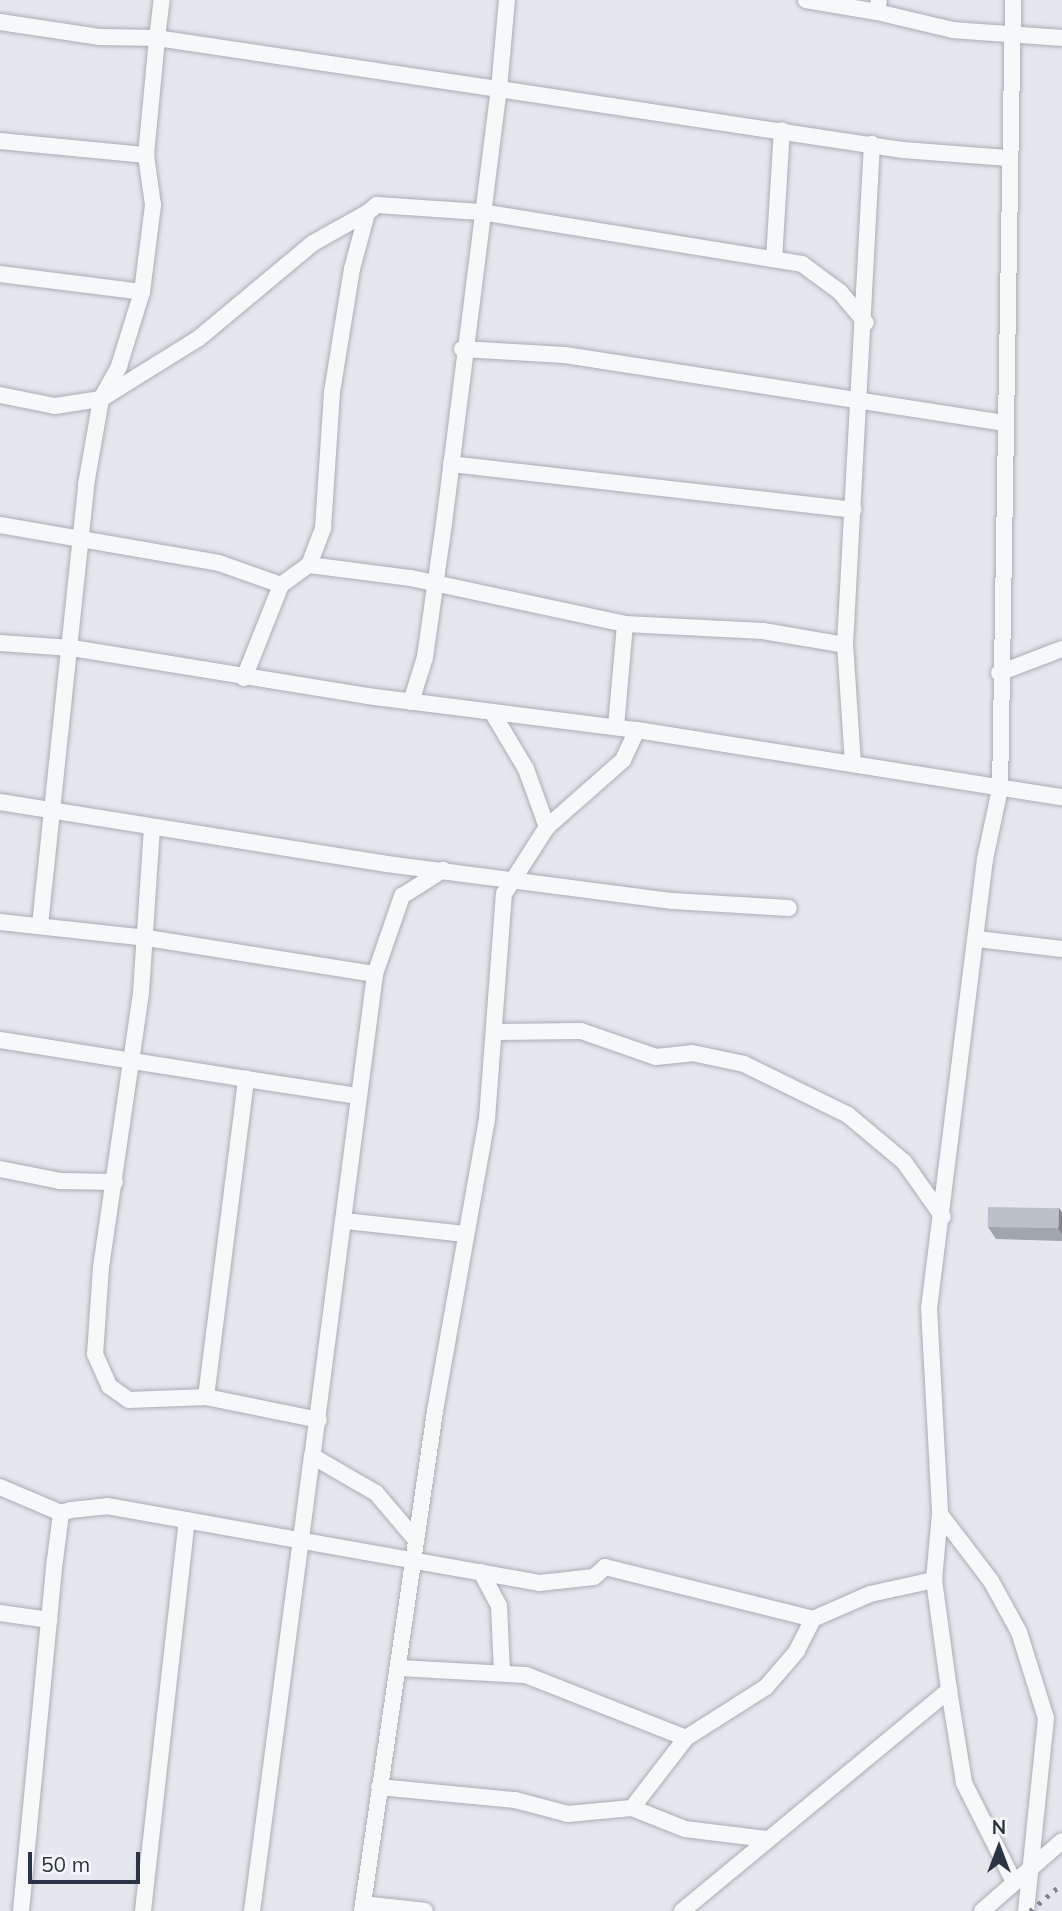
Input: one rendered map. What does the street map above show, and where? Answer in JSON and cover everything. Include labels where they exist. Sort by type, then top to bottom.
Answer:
[{"type":"street","points":[[40,925],[61,685],[72,648],[82,562],[78,534],[101,399],[119,366],[142,292],[153,205],[146,155],[162,0]]},
{"type":"street","points":[[411,702],[425,657],[431,583],[451,464],[461,349],[499,89],[507,0]]},
{"type":"street","points":[[806,0],[878,6],[953,30],[1013,32],[1062,38]]},
{"type":"street","points":[[1013,0],[1006,158],[999,673],[1000,789],[977,939],[943,1217],[929,1308],[940,1514],[934,1580],[949,1690],[964,1783],[1014,1882]]},
{"type":"street","points":[[0,22],[99,37],[157,38],[872,144],[1006,158]]},
{"type":"street","points":[[774,259],[782,130]]},
{"type":"street","points":[[0,141],[146,155]]},
{"type":"street","points":[[853,764],[845,645],[866,323],[872,144]]},
{"type":"street","points":[[0,395],[55,406],[101,399],[199,338],[313,243],[388,203],[481,212],[802,264],[839,292],[866,323]]},
{"type":"street","points":[[244,678],[281,585],[309,565],[323,528],[332,392],[367,213]]},
{"type":"street","points":[[0,274],[142,292]]},
{"type":"street","points":[[461,349],[565,355],[1004,423]]},
{"type":"street","points":[[451,464],[853,510]]},
{"type":"street","points":[[0,525],[78,534],[219,563],[281,585]]},
{"type":"street","points":[[309,565],[431,583],[625,624],[763,631],[845,645]]},
{"type":"street","points":[[616,727],[625,624]]},
{"type":"street","points":[[0,643],[72,648],[244,678],[637,730],[1062,797]]},
{"type":"street","points":[[999,673],[1062,649]]},
{"type":"street","points":[[492,712],[526,769],[547,827]]},
{"type":"street","points":[[425,1911],[363,1907],[413,1558],[496,1032],[502,909],[512,876],[547,827],[623,760],[637,730]]},
{"type":"street","points":[[0,802],[51,806],[152,827],[443,870],[512,876],[673,901],[789,908]]},
{"type":"street","points":[[152,827],[147,938],[133,1058],[101,1267],[100,1367],[109,1386],[129,1400],[206,1397],[319,1420]]},
{"type":"street","points":[[252,1911],[300,1543],[319,1420],[375,974],[401,896],[443,870]]},
{"type":"street","points":[[0,922],[147,938],[375,974]]},
{"type":"street","points":[[977,939],[1062,949]]},
{"type":"street","points":[[496,1032],[581,1031],[656,1057],[692,1053],[744,1063],[848,1115],[904,1162],[943,1217]]},
{"type":"street","points":[[0,1040],[133,1058],[358,1096]]},
{"type":"street","points":[[206,1397],[246,1079]]},
{"type":"street","points":[[0,1169],[60,1181],[115,1182]]},
{"type":"street","points":[[345,1221],[464,1234]]},
{"type":"street","points":[[312,1456],[376,1493],[416,1540]]},
{"type":"street","points":[[0,1487],[61,1513],[107,1506],[300,1543],[413,1558],[539,1583],[594,1577],[605,1567],[813,1619],[870,1594],[934,1580]]},
{"type":"street","points":[[21,1911],[61,1513]]},
{"type":"street","points":[[940,1514],[992,1581],[1019,1632],[1046,1718],[1026,1911]]},
{"type":"street","points":[[143,1911],[187,1520]]},
{"type":"street","points":[[481,1572],[499,1606],[502,1671]]},
{"type":"street","points":[[0,1613],[50,1620]]},
{"type":"street","points":[[632,1808],[686,1738],[766,1687],[797,1651],[813,1619]]},
{"type":"street","points":[[399,1668],[502,1671],[538,1679],[686,1738]]},
{"type":"street","points":[[682,1911],[949,1690]]},
{"type":"street","points":[[379,1787],[515,1800],[568,1814],[632,1808],[685,1829],[766,1839]]},
{"type":"street","points":[[982,1911],[1062,1840]]},
{"type":"building","points":[[988,1207],[1059,1208],[1059,1228],[988,1227]]},
{"type":"railway","points":[[1030,1911],[1062,1884]]}]
